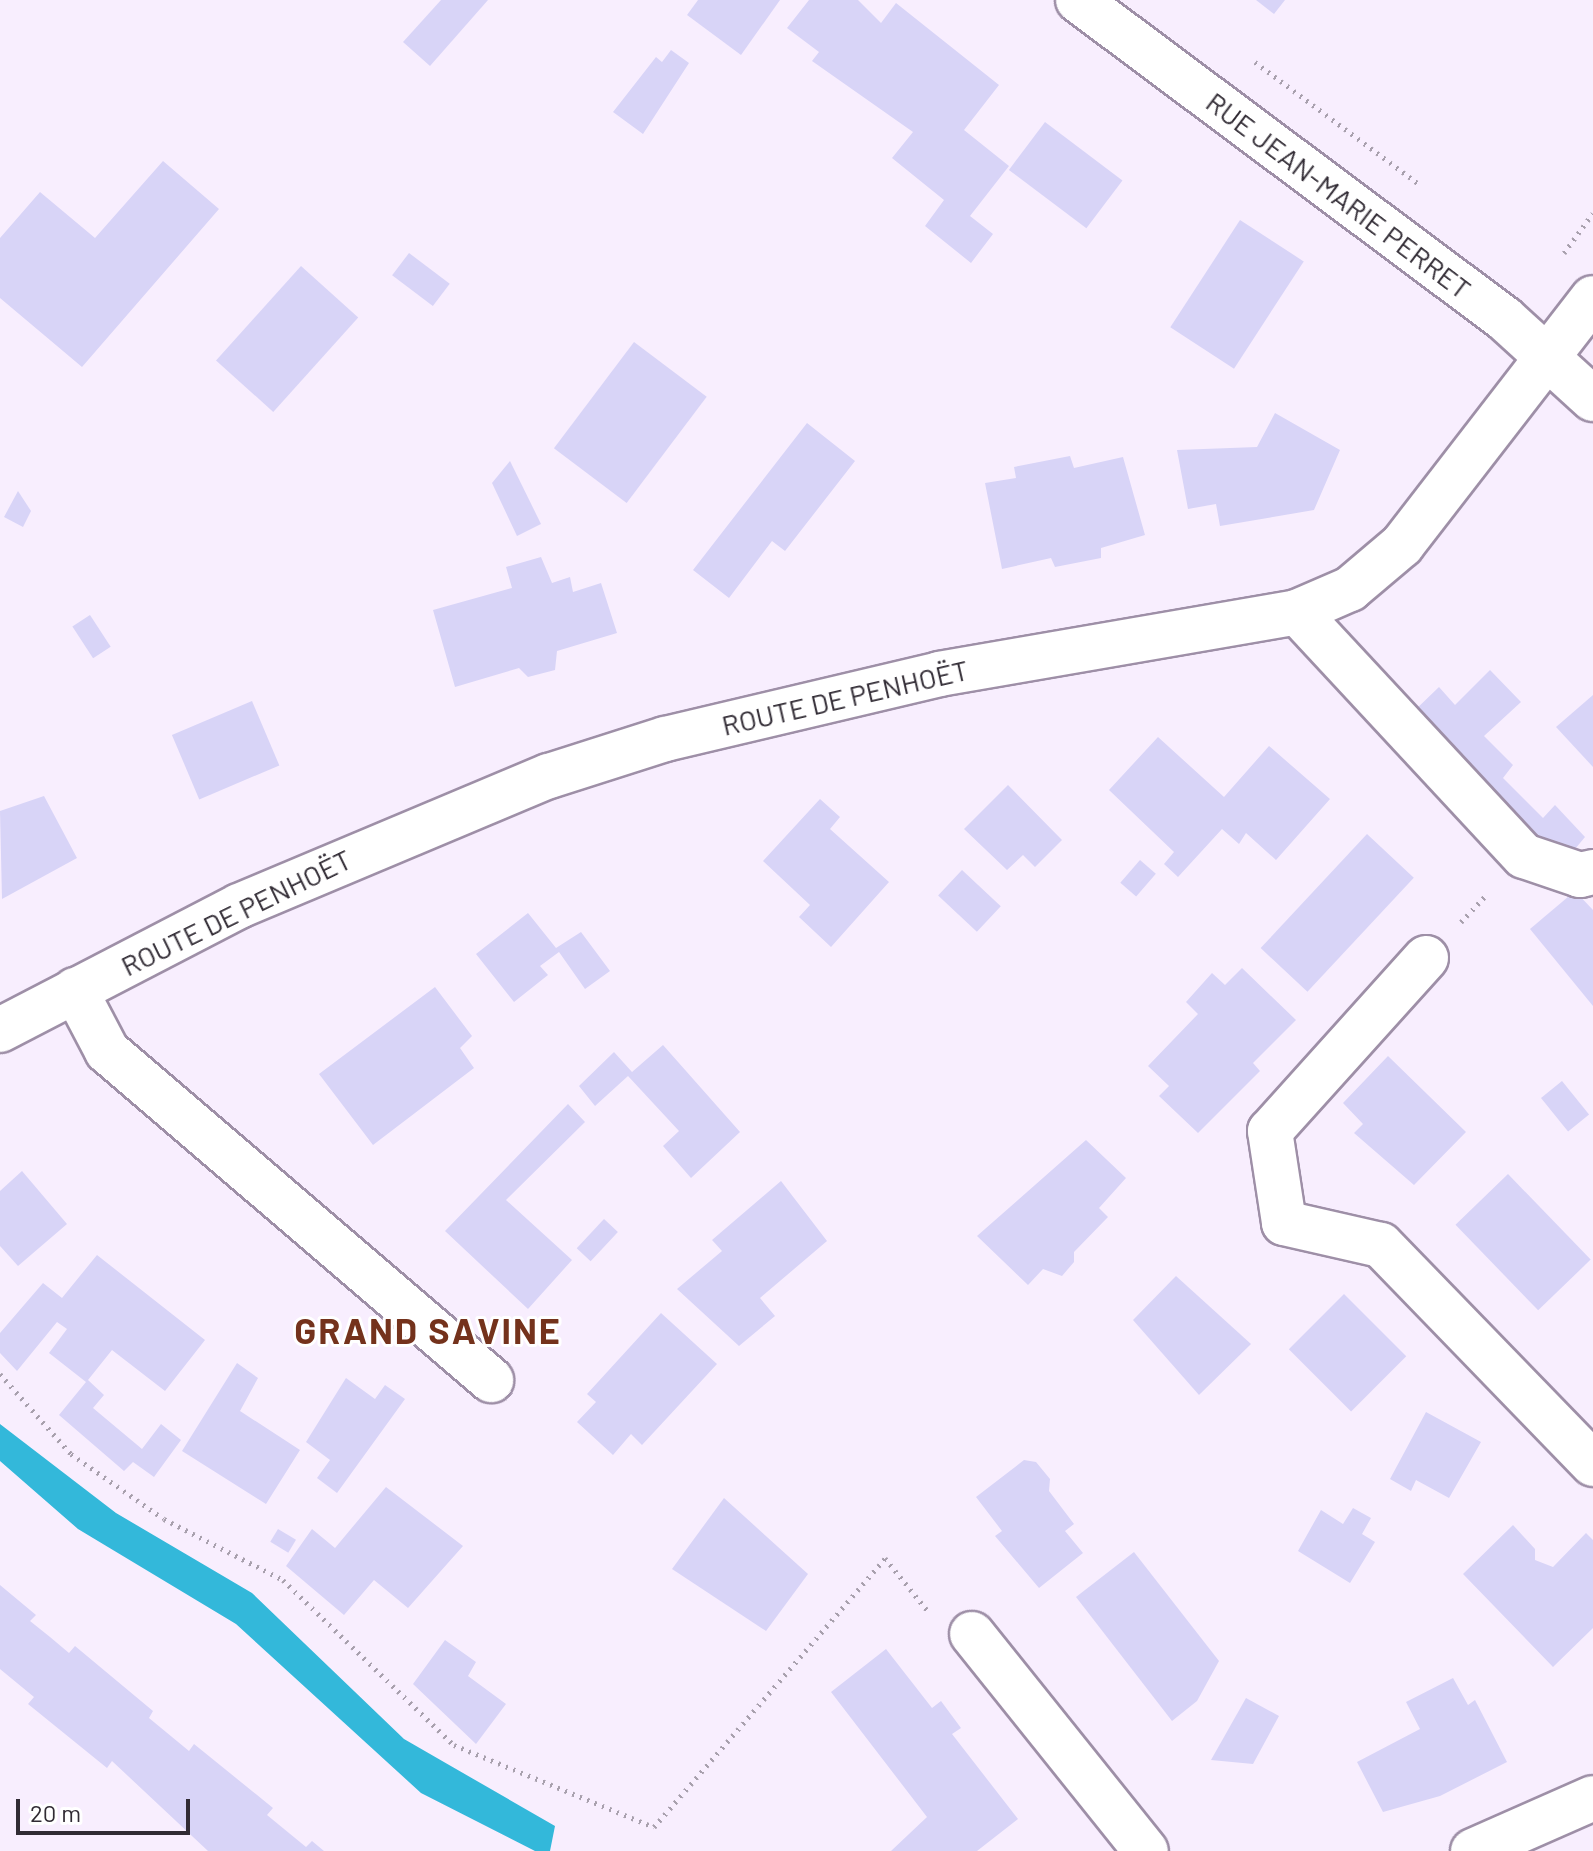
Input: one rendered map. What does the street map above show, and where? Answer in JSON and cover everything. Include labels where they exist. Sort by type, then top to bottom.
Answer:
[{"type":"street","name":"RUE JEAN-MARIE PERRET","points":[[1078,0],[1553,358],[1593,399]]},
{"type":"street","name":"ROUTE DE PENHOËT","points":[[0,1030],[75,990],[384,840],[665,739],[939,674],[1297,612],[1350,589],[1402,545],[1553,358],[1593,298]]},
{"type":"street","points":[[1297,612],[1524,856],[1580,875],[1593,872]]},
{"type":"street","points":[[1426,958],[1270,1131],[1284,1223],[1381,1245],[1593,1464]]},
{"type":"street","points":[[75,990],[107,1051],[491,1380]]},
{"type":"street","points":[[972,1634],[1146,1851]]},
{"type":"street","points":[[1473,1851],[1593,1798]]},
{"type":"path","points":[[1560,258],[1593,213]]},
{"type":"path","points":[[1426,958],[1524,856]]},
{"type":"path","points":[[0,1374],[71,1454],[164,1519],[283,1580],[454,1745],[654,1827],[885,1558],[939,1624],[972,1634]]},
{"type":"water","points":[[0,1424],[116,1513],[252,1593],[404,1739],[555,1826],[550,1851],[535,1851],[421,1793],[236,1624],[78,1529],[0,1461]]},
{"type":"building","points":[[441,0],[488,0],[430,66],[403,42]]},
{"type":"building","points":[[698,0],[780,0],[741,55],[687,15]]},
{"type":"building","points":[[809,0],[858,0],[881,23],[896,3],[999,85],[964,130],[1009,166],[970,216],[993,234],[971,263],[925,226],[944,200],[892,158],[913,132],[812,61],[819,52],[787,28]]},
{"type":"building","points":[[1256,0],[1285,0],[1274,14]]},
{"type":"building","points":[[671,50],[689,63],[643,134],[613,112],[656,57],[662,62]]},
{"type":"building","points":[[1045,122],[1122,180],[1086,228],[1009,170]]},
{"type":"building","points":[[163,161],[219,209],[82,367],[0,298],[0,238],[40,192],[95,238]]},
{"type":"building","points":[[1240,220],[1304,261],[1234,369],[1170,327]]},
{"type":"building","points":[[409,253],[450,284],[433,306],[392,275]]},
{"type":"building","points":[[301,266],[358,318],[273,412],[216,360]]},
{"type":"building","points":[[634,342],[707,397],[627,503],[554,448]]},
{"type":"building","points":[[1275,413],[1340,450],[1314,510],[1220,526],[1216,504],[1188,509],[1177,450],[1257,447]]},
{"type":"building","points":[[807,423],[855,461],[785,551],[772,541],[729,598],[693,570]]},
{"type":"building","points":[[1070,456],[1074,468],[1123,457],[1145,535],[1101,548],[1101,558],[1055,567],[1051,558],[1002,569],[985,483],[1016,478],[1014,467]]},
{"type":"building","points":[[510,461],[541,524],[517,536],[492,483]]},
{"type":"building","points":[[18,491],[31,511],[23,527],[4,517]]},
{"type":"building","points":[[541,557],[552,583],[570,577],[573,592],[601,583],[617,633],[557,651],[555,670],[528,677],[519,668],[455,687],[433,610],[512,588],[506,567]]},
{"type":"building","points":[[90,615],[111,647],[93,658],[72,626]]},
{"type":"building","points":[[1490,670],[1521,702],[1484,736],[1513,765],[1503,778],[1543,818],[1555,805],[1585,837],[1565,861],[1551,857],[1411,714],[1439,687],[1455,705]]},
{"type":"building","points":[[1593,695],[1593,767],[1556,727]]},
{"type":"building","points":[[252,701],[279,765],[199,799],[172,735]]},
{"type":"building","points":[[1158,737],[1224,797],[1269,746],[1330,799],[1276,860],[1246,833],[1239,844],[1222,829],[1178,877],[1164,864],[1174,852],[1109,790]]},
{"type":"building","points":[[1008,785],[1062,840],[1035,867],[1023,855],[1007,870],[964,829]]},
{"type":"building","points":[[44,796],[77,858],[2,899],[0,811]]},
{"type":"building","points":[[820,799],[840,817],[830,829],[889,882],[831,947],[799,917],[810,905],[763,861]]},
{"type":"building","points":[[1367,834],[1414,878],[1307,992],[1261,948]]},
{"type":"building","points":[[1140,860],[1156,874],[1136,896],[1120,883]]},
{"type":"building","points":[[962,870],[1001,906],[977,932],[938,896]]},
{"type":"building","points":[[1575,891],[1593,910],[1593,1006],[1530,929]]},
{"type":"building","points":[[528,913],[556,948],[581,932],[610,971],[585,989],[559,952],[540,966],[548,975],[514,1002],[476,954]]},
{"type":"building","points":[[1242,968],[1296,1020],[1253,1063],[1260,1071],[1198,1133],[1159,1096],[1169,1086],[1148,1066],[1198,1014],[1186,1002],[1212,973],[1225,985]]},
{"type":"building","points":[[435,987],[472,1036],[460,1048],[474,1068],[373,1145],[319,1074]]},
{"type":"building","points":[[663,1045],[740,1132],[691,1178],[663,1146],[679,1131],[628,1076],[595,1106],[579,1086],[614,1052],[632,1072]]},
{"type":"building","points":[[1388,1056],[1466,1132],[1414,1185],[1354,1133],[1363,1124],[1343,1103]]},
{"type":"building","points":[[1562,1081],[1589,1114],[1568,1131],[1541,1098]]},
{"type":"building","points":[[568,1104],[585,1122],[506,1200],[572,1260],[528,1309],[445,1231]]},
{"type":"building","points":[[1086,1140],[1126,1178],[1099,1208],[1108,1217],[1074,1252],[1074,1262],[1062,1276],[1043,1269],[1028,1285],[977,1236]]},
{"type":"building","points":[[22,1171],[67,1224],[18,1266],[0,1246],[0,1191]]},
{"type":"building","points":[[1508,1174],[1591,1260],[1538,1310],[1455,1225]]},
{"type":"building","points":[[781,1181],[827,1241],[760,1298],[775,1316],[739,1346],[677,1289],[722,1251],[712,1240]]},
{"type":"building","points":[[604,1219],[618,1232],[591,1261],[577,1248]]},
{"type":"building","points":[[97,1255],[205,1340],[165,1391],[112,1350],[88,1380],[104,1395],[93,1408],[142,1449],[161,1424],[181,1440],[154,1477],[133,1462],[124,1471],[59,1415],[86,1382],[49,1353],[67,1329],[57,1322],[17,1371],[0,1353],[0,1333],[43,1283],[62,1298]]},
{"type":"building","points":[[1176,1276],[1251,1344],[1199,1395],[1133,1320]]},
{"type":"building","points":[[1344,1294],[1406,1356],[1351,1411],[1289,1349]]},
{"type":"building","points":[[661,1313],[717,1364],[642,1445],[631,1434],[613,1455],[577,1422],[596,1402],[587,1394]]},
{"type":"building","points":[[237,1363],[258,1378],[240,1411],[300,1450],[266,1504],[182,1451]]},
{"type":"building","points":[[346,1378],[375,1399],[385,1385],[405,1399],[337,1493],[317,1478],[330,1460],[306,1442]]},
{"type":"building","points":[[1426,1412],[1481,1442],[1449,1498],[1416,1480],[1411,1491],[1390,1479]]},
{"type":"building","points":[[1024,1460],[1036,1462],[1050,1479],[1049,1491],[1074,1524],[1065,1531],[1083,1553],[1039,1588],[995,1536],[1002,1531],[976,1497]]},
{"type":"building","points":[[386,1487],[463,1546],[408,1608],[374,1580],[344,1615],[286,1566],[312,1529],[335,1548]]},
{"type":"building","points":[[724,1498],[808,1574],[766,1631],[672,1569]]},
{"type":"building","points":[[1353,1508],[1371,1518],[1362,1534],[1375,1542],[1350,1583],[1298,1551],[1321,1510],[1343,1524]]},
{"type":"building","points":[[1513,1525],[1535,1549],[1535,1560],[1553,1567],[1586,1533],[1593,1540],[1593,1628],[1553,1667],[1463,1574]]},
{"type":"building","points":[[278,1529],[296,1540],[288,1553],[270,1542]]},
{"type":"building","points":[[1134,1552],[1219,1661],[1197,1701],[1172,1721],[1076,1597]]},
{"type":"building","points":[[0,1585],[36,1615],[30,1621],[69,1653],[75,1646],[153,1711],[149,1718],[189,1751],[194,1744],[273,1808],[267,1815],[306,1847],[312,1841],[324,1851],[208,1851],[112,1761],[107,1768],[28,1704],[34,1697],[0,1669]]},
{"type":"building","points":[[445,1640],[476,1662],[468,1676],[506,1704],[476,1744],[413,1684]]},
{"type":"building","points":[[886,1649],[932,1708],[941,1701],[961,1728],[952,1734],[1018,1819],[977,1851],[891,1851],[927,1817],[831,1692]]},
{"type":"building","points":[[1453,1678],[1468,1705],[1475,1700],[1507,1762],[1440,1796],[1383,1812],[1357,1762],[1420,1729],[1406,1702]]},
{"type":"building","points":[[1246,1698],[1279,1716],[1253,1764],[1211,1760]]},
{"type":"district","name":"GRAND SAVINE","points":[[428,1330]]}]
